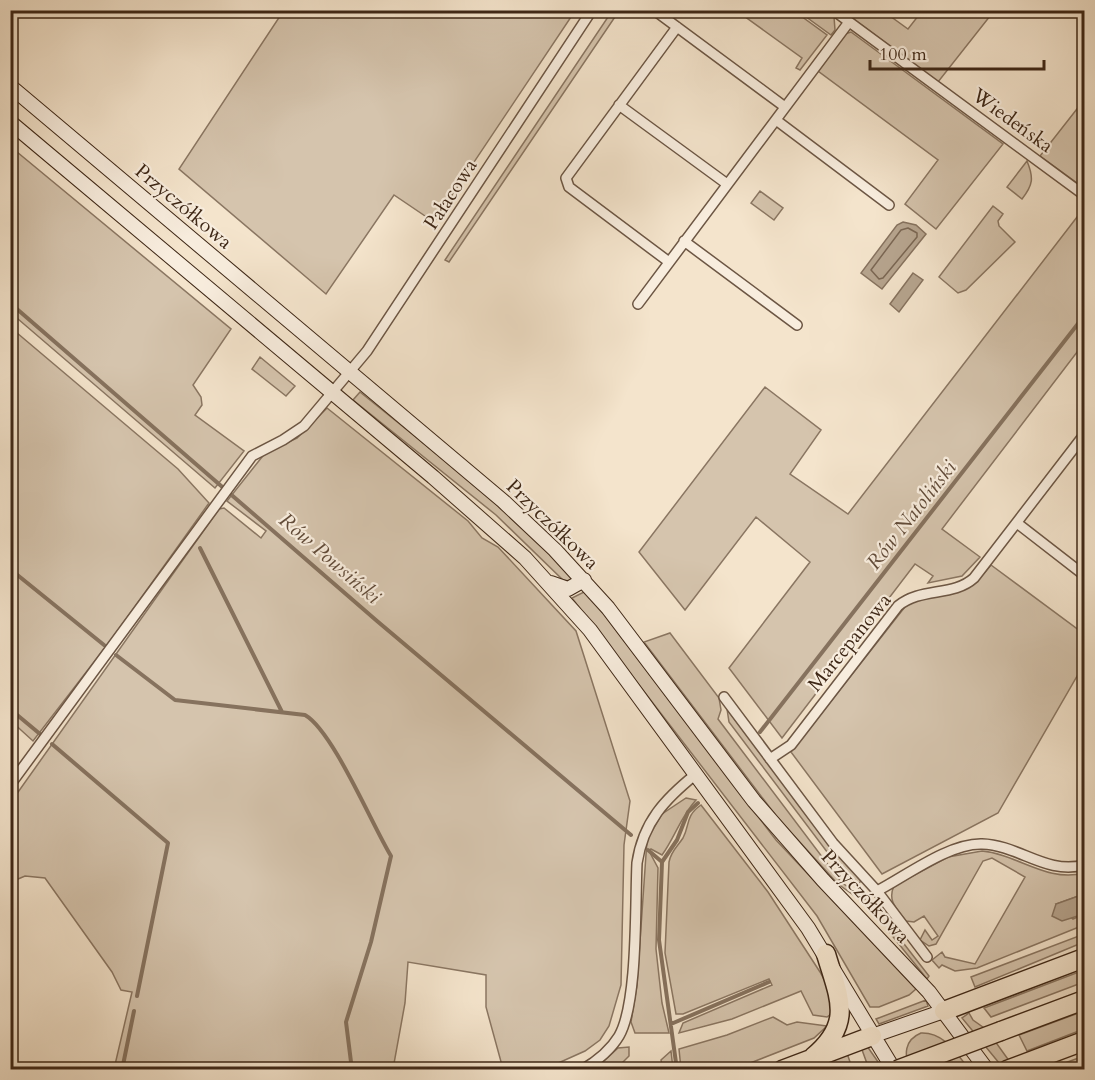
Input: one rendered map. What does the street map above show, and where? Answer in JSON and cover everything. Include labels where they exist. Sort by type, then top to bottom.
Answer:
[{"type":"highway","points":[[813,1057],[834,1036],[840,1020],[839,999],[826,954]]},
{"type":"highway","points":[[944,1011],[1084,958]]},
{"type":"highway","points":[[896,1070],[1084,1000]]},
{"type":"highway","points":[[782,1070],[872,1036]]},
{"type":"highway","points":[[1015,1066],[1084,1041]]},
{"type":"main road","name":"Przyczółkowa","points":[[10,86],[510,507],[584,580],[666,682],[754,801],[944,1011],[987,1070]]},
{"type":"main road","points":[[10,122],[499,534],[547,580],[590,630],[826,954],[872,1036],[896,1070]]},
{"type":"main road","points":[[547,580],[564,589],[573,588],[584,580]]},
{"type":"main road","points":[[872,1036],[944,1011]]},
{"type":"street","name":"Pałacowa","points":[[10,785],[252,456],[294,433],[333,393],[374,342],[592,10]]},
{"type":"street","points":[[654,10],[785,108]]},
{"type":"street","name":"Wiedeńska","points":[[833,10],[1084,195]]},
{"type":"street","points":[[638,304],[849,22]]},
{"type":"street","points":[[669,262],[567,184],[567,175],[677,27]]},
{"type":"street","points":[[619,105],[727,184]]},
{"type":"street","points":[[776,120],[889,205]]},
{"type":"street","points":[[684,242],[797,325]]},
{"type":"street","name":"Marcepanowa","points":[[770,759],[791,745],[898,606],[908,597],[968,584],[1017,524],[1084,435]]},
{"type":"street","points":[[1076,447],[1084,453]]},
{"type":"street","points":[[1017,524],[1084,575]]},
{"type":"street","name":"Przyczółkowa","points":[[724,697],[833,843],[877,891],[927,957]]},
{"type":"street","points":[[582,1070],[598,1060],[612,1046],[627,1015],[637,863],[642,840],[662,804],[696,774]]},
{"type":"street","points":[[877,891],[968,845],[984,844],[1001,847],[1056,868],[1084,865]]},
{"type":"shaded area","points":[[284,10],[575,11],[434,222],[394,195],[326,294],[179,169]]},
{"type":"shaded area","points":[[612,11],[619,11],[449,262],[445,260]]},
{"type":"shaded area","points":[[737,11],[794,11],[827,35],[800,70],[796,68],[802,58]]},
{"type":"shaded area","points":[[798,11],[824,11],[834,17],[835,30],[831,35]]},
{"type":"shaded area","points":[[843,11],[883,11],[908,29],[922,11],[994,11],[938,82]]},
{"type":"shaded area","points":[[851,32],[1003,144],[936,229],[905,204],[938,160],[818,71],[845,34]]},
{"type":"shaded area","points":[[1084,100],[1084,188],[1040,156]]},
{"type":"shaded area","points":[[11,147],[231,329],[193,385],[201,397],[202,405],[195,415],[244,451],[215,488],[11,313]]},
{"type":"shaded area","points":[[1027,161],[1031,181],[1022,199],[1007,187]]},
{"type":"shaded area","points":[[760,191],[783,208],[774,220],[751,203]]},
{"type":"shaded area","points":[[993,206],[1003,214],[998,221],[999,226],[1015,242],[966,290],[958,293],[939,277]]},
{"type":"shaded area","points":[[1084,208],[1084,343],[942,529],[980,557],[962,576],[928,583],[933,576],[915,564],[782,738],[729,668],[810,562],[756,517],[685,610],[639,552],[765,387],[821,430],[790,474],[848,514]]},
{"type":"shaded area","points":[[10,327],[178,469],[209,503],[111,640],[33,741],[11,721]]},
{"type":"shaded area","points":[[260,357],[295,386],[286,396],[252,369]]},
{"type":"shaded area","points":[[360,392],[496,504],[548,552],[572,577],[570,581],[563,580],[496,515],[353,400]]},
{"type":"shaded area","points":[[327,408],[468,521],[482,538],[498,547],[576,631],[630,801],[624,845],[621,985],[609,1026],[600,1040],[585,1051],[545,1069],[503,1069],[486,1007],[486,975],[408,962],[405,1003],[393,1069],[114,1069],[132,992],[121,990],[112,972],[45,878],[25,876],[11,882],[11,802],[219,509],[224,508],[261,538],[266,531],[227,501],[266,452],[297,438]]},
{"type":"shaded area","points":[[991,565],[1084,634],[1084,664],[998,813],[882,874],[791,752],[908,603],[921,597],[950,593],[968,587]]},
{"type":"shaded area","points":[[586,591],[776,840],[916,989],[909,995],[879,1007],[870,1007],[817,916],[572,598]]},
{"type":"shaded area","points":[[670,633],[719,698],[721,710],[718,719],[841,882],[865,899],[862,901],[838,884],[777,817],[644,642]]},
{"type":"shaded area","points":[[727,709],[822,835],[861,881],[858,884],[863,890],[846,877],[729,722]]},
{"type":"shaded area","points":[[686,798],[696,800],[662,855],[651,849],[649,851],[658,868],[656,949],[662,1003],[669,1033],[635,1033],[631,1022],[637,985],[647,840],[662,814]]},
{"type":"shaded area","points":[[701,805],[768,892],[820,972],[833,996],[831,1014],[827,1017],[813,1015],[801,991],[732,1019],[679,1033],[683,1023],[772,985],[769,979],[683,1014],[676,1014],[665,953],[669,862],[683,838],[692,813]]},
{"type":"shaded area","points":[[982,851],[995,853],[1057,874],[1084,873],[1084,894],[1056,904],[1073,919],[1084,914],[1084,925],[977,968],[955,971],[942,965],[939,968],[932,960],[942,952],[945,957],[975,964],[1025,877],[992,858],[983,861],[936,944],[929,946],[920,940],[925,930],[932,940],[938,936],[924,916],[914,922],[906,921],[892,901],[892,891],[894,886],[948,857]]},
{"type":"shaded area","points":[[894,931],[929,976],[927,979],[890,933]]},
{"type":"shaded area","points":[[1084,934],[1084,942],[975,987],[971,977]]},
{"type":"shaded area","points":[[1084,970],[1084,982],[991,1017],[984,1008]]},
{"type":"shaded area","points":[[926,1000],[928,1006],[879,1024],[876,1019]]},
{"type":"shaded area","points":[[1084,1011],[1084,1029],[1027,1051],[1019,1035]]},
{"type":"shaded area","points":[[969,1013],[973,1020],[987,1030],[1015,1069],[1004,1069],[962,1018]]},
{"type":"shaded area","points":[[773,1017],[787,1025],[797,1022],[827,1026],[814,1038],[735,1069],[681,1069],[679,1049],[727,1035]]},
{"type":"shaded area","points":[[921,1033],[943,1040],[969,1069],[910,1069],[906,1053],[908,1044]]},
{"type":"shaded area","points":[[867,1046],[883,1069],[869,1069],[861,1047]]},
{"type":"shaded area","points":[[629,1047],[629,1056],[616,1069],[595,1069],[618,1048]]},
{"type":"shaded area","points":[[671,1051],[673,1069],[663,1069],[661,1060]]},
{"type":"shaded area","points":[[847,1053],[852,1068],[805,1070]]},
{"type":"shaded area","points":[[1084,1056],[1084,1069],[1048,1069]]},
{"type":"water","points":[[903,222],[916,225],[926,234],[882,289],[861,273],[897,225]]},
{"type":"water","points":[[913,273],[923,280],[899,312],[890,304]]},
{"type":"water","points":[[1084,894],[1084,914],[1062,921],[1052,916],[1056,904]]},
{"type":"waterway","name":"Rów Powsiński","points":[[10,303],[377,621],[631,835]]},
{"type":"waterway","name":"Rów Natoliński","points":[[760,732],[1084,316]]},
{"type":"waterway","points":[[200,548],[282,712]]},
{"type":"waterway","points":[[10,569],[104,645]]},
{"type":"waterway","points":[[116,655],[175,700],[305,715],[316,724],[340,758],[391,856],[371,942],[346,1022],[352,1070]]},
{"type":"waterway","points":[[10,709],[40,734]]},
{"type":"waterway","points":[[52,744],[168,843],[137,996]]},
{"type":"waterway","name":"Rów Natoliński","points":[[677,1070],[659,940],[662,862],[677,840],[688,812],[698,803]]},
{"type":"waterway","points":[[648,850],[662,862]]},
{"type":"waterway","points":[[671,1024],[769,982]]},
{"type":"waterway","points":[[122,1070],[134,1011]]}]
